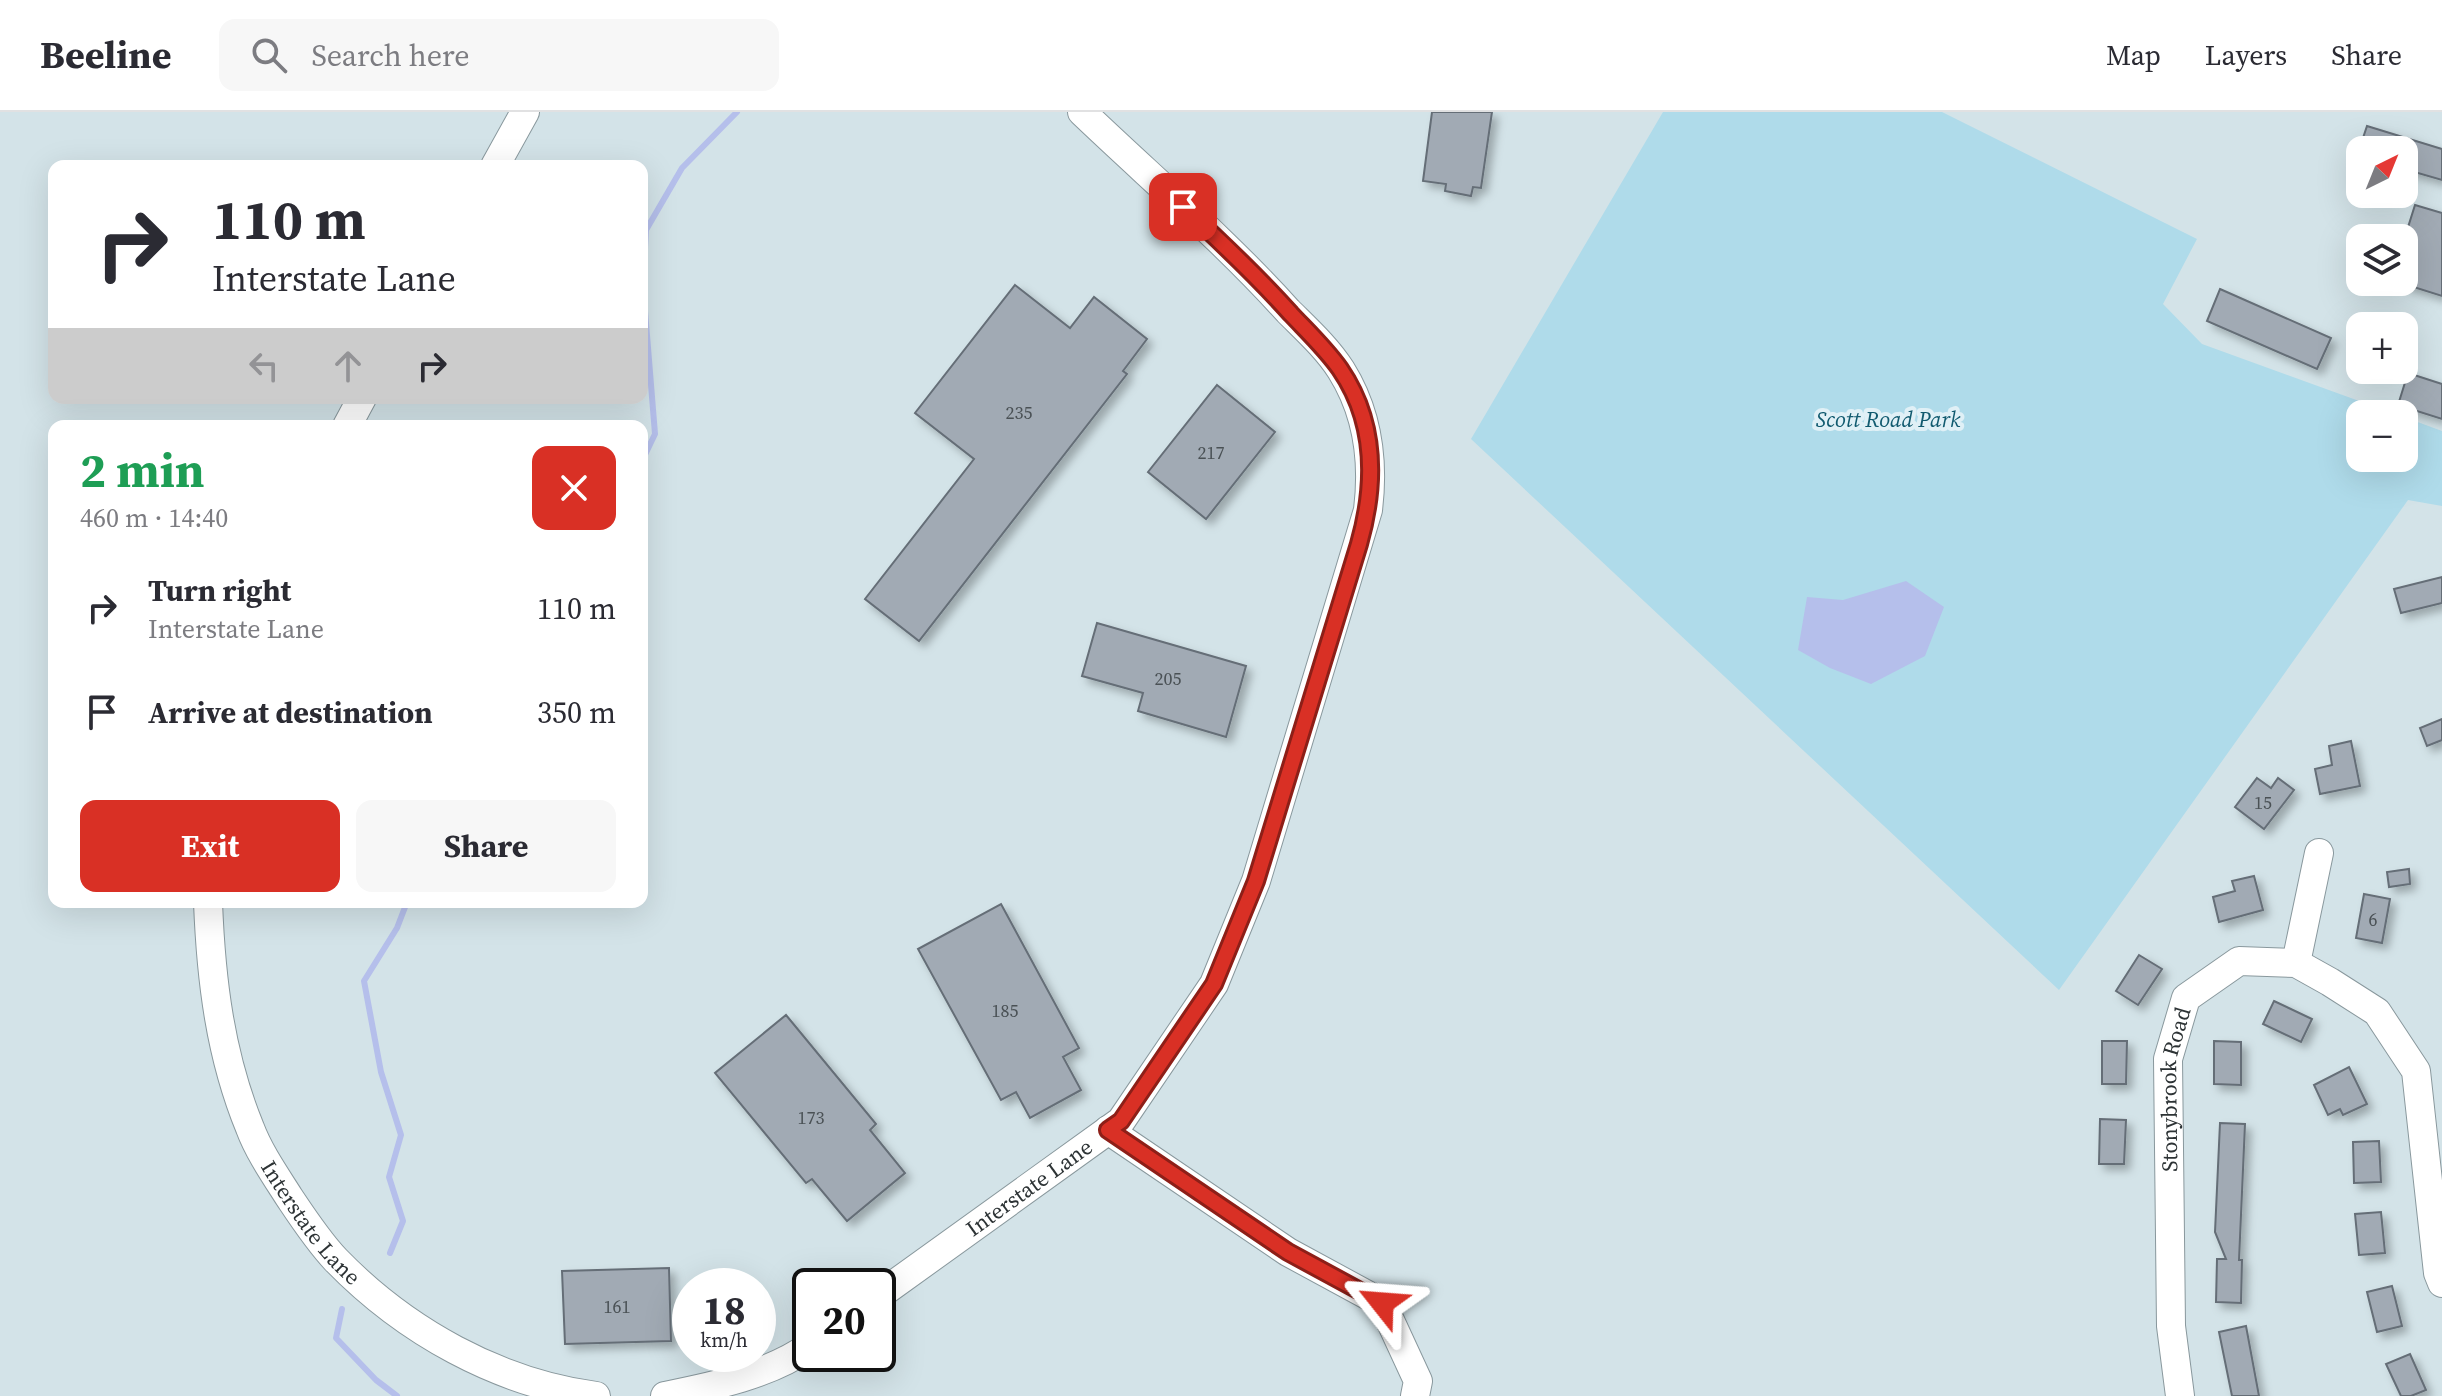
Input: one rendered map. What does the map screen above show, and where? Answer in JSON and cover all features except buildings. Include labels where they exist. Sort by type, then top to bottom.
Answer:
[{"type":"street","points":[[498,160],[525,112]]},
{"type":"street","name":"Interstate Lane","points":[[896,1283],[1121,1121],[1214,984],[1256,881],[1368,510],[1372,475],[1368,441],[1358,404],[1340,369],[1251,269],[1082,112]]},
{"type":"street","points":[[2296,963],[2319,853]]},
{"type":"street","name":"Interstate Lane","points":[[208,908],[210,966],[232,1079],[251,1131],[289,1196],[335,1259],[386,1304],[426,1333],[472,1358],[516,1378],[596,1396]]},
{"type":"street","name":"Stonybrook Road","points":[[2180,1396],[2171,1326],[2168,1059],[2186,998],[2239,961],[2296,963],[2377,1012],[2416,1071],[2438,1273],[2442,1283]]},
{"type":"street","points":[[1108,1130],[1288,1252],[1382,1303],[1418,1381],[1415,1396]]},
{"type":"street","points":[[665,1396],[713,1386],[792,1359]]},
{"type":"green space","name":"Scott Road Park","points":[[1663,112],[1942,112],[2197,239],[2163,304],[2202,344],[2356,400],[2346,400],[2346,472],[2418,472],[2418,422],[2442,431],[2442,506],[2408,500],[2059,990],[1471,439]]},
{"type":"shaded area","points":[[1906,581],[1944,607],[1925,656],[1871,684],[1830,668],[1798,650],[1807,597],[1843,600]]},
{"type":"waterway","points":[[648,227],[682,168],[737,112]]},
{"type":"waterway","points":[[648,348],[655,434],[648,449]]},
{"type":"waterway","points":[[390,1253],[403,1221],[389,1177],[401,1135],[381,1072],[364,981],[397,928],[405,908]]},
{"type":"waterway","points":[[342,1309],[336,1338],[376,1380],[397,1396]]},
{"type":"route","points":[[1183,207],[1251,269],[1340,369],[1358,404],[1368,441],[1372,475],[1368,510],[1359,544],[1256,881],[1214,984],[1121,1121],[1108,1130],[1288,1252],[1382,1303]]}]
